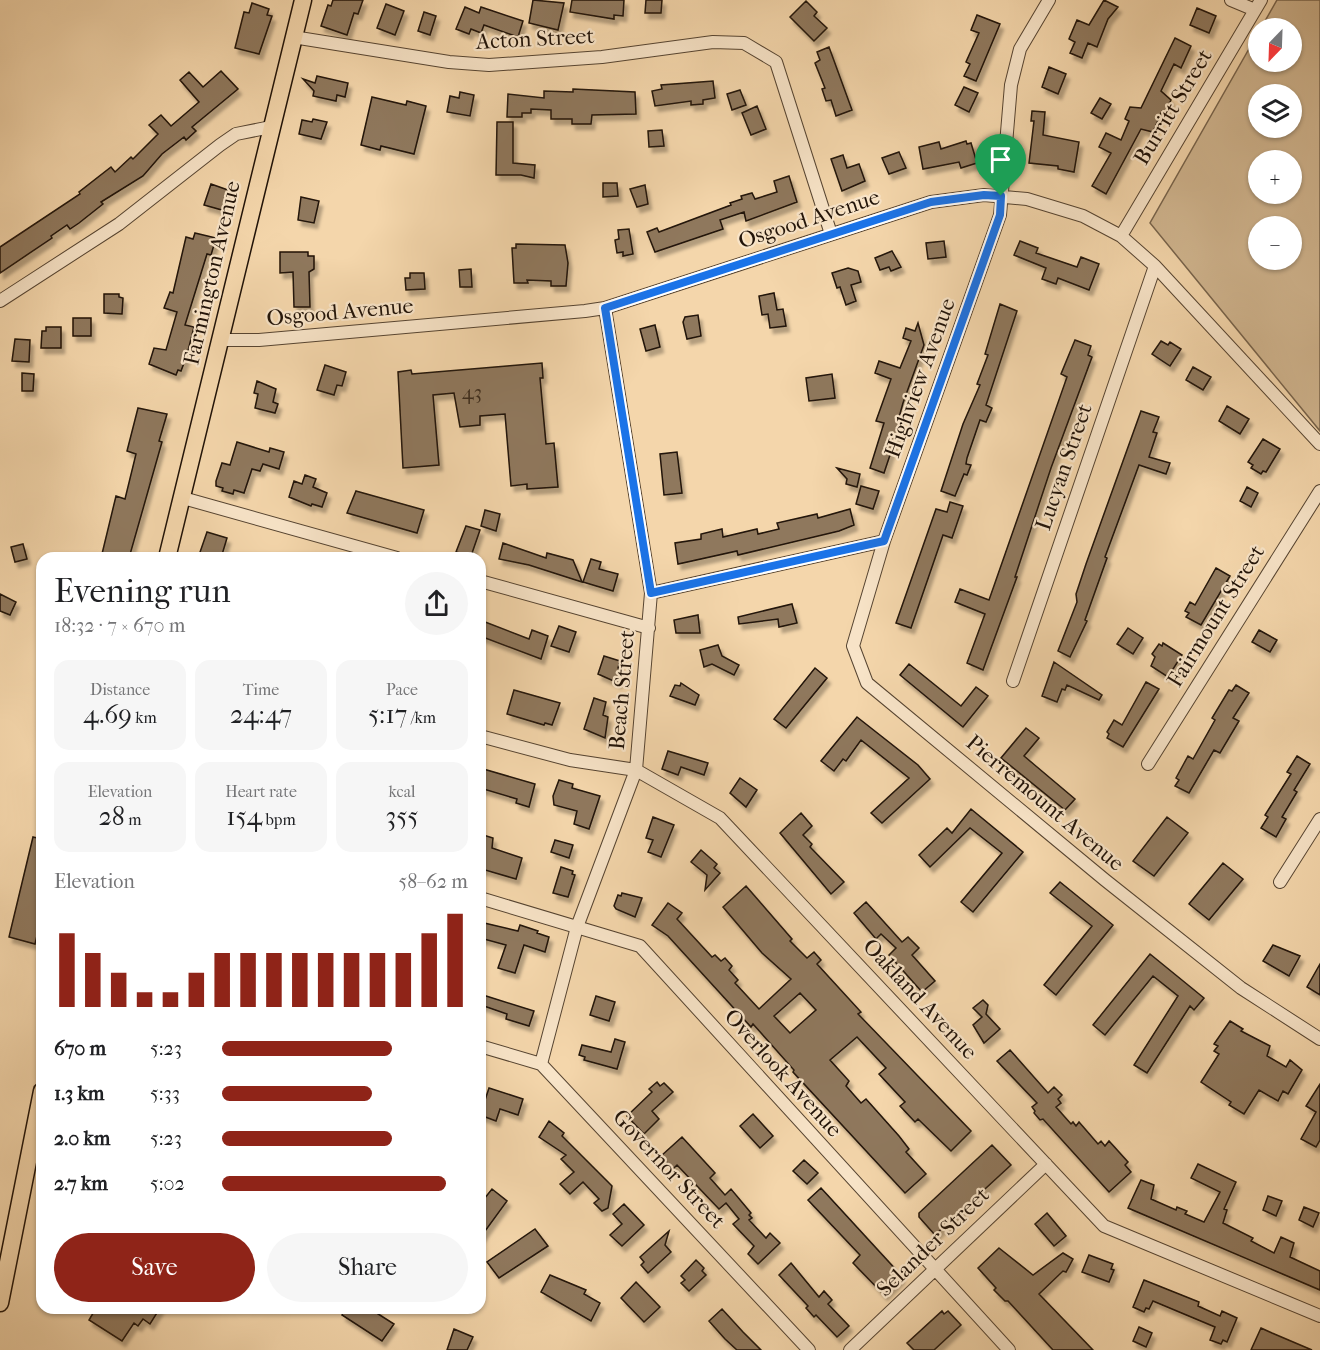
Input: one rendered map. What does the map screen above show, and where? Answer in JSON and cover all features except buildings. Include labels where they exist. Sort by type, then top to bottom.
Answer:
[{"type":"main road","name":"Farmington Avenue","points":[[169,552],[303,0]]},
{"type":"main road","points":[[0,1303],[36,1121]]},
{"type":"street","name":"Highview Avenue","points":[[884,541],[1000,215],[1011,85],[1020,49],[1049,0]]},
{"type":"street","points":[[1232,0],[1258,5]]},
{"type":"street","name":"Burritt Street","points":[[1121,236],[1258,5]]},
{"type":"street","name":"Acton Street","points":[[293,37],[449,62],[489,65],[602,57],[713,42],[744,43],[776,62],[831,234]]},
{"type":"street","points":[[0,301],[119,224],[220,145],[236,135],[271,127]]},
{"type":"street","name":"Osgood Avenue","points":[[219,340],[259,340],[551,316],[605,308],[931,202],[959,197],[1001,196],[1063,209],[1121,236],[1155,266],[1320,444]]},
{"type":"street","name":"Lucyan Street","points":[[1012,681],[1155,266]]},
{"type":"street","name":"Beach Street","points":[[541,1064],[577,927],[636,770],[649,628],[651,593],[605,308]]},
{"type":"street","name":"Fairmount Street","points":[[1148,764],[1320,491]]},
{"type":"street","points":[[183,498],[376,552]]},
{"type":"street","points":[[651,593],[884,541]]},
{"type":"street","name":"Pierremount Avenue","points":[[884,541],[853,646],[867,683],[1105,880],[1241,988],[1320,1039]]},
{"type":"street","points":[[486,583],[649,628]]},
{"type":"street","name":"Oakland Avenue","points":[[486,737],[570,760],[636,770],[720,818],[1104,1226],[1320,1316]]},
{"type":"street","points":[[1280,882],[1320,819]]},
{"type":"street","name":"Overlook Avenue","points":[[486,900],[639,946],[1009,1350]]},
{"type":"street","points":[[486,1048],[541,1064]]},
{"type":"street","name":"Governor Street","points":[[541,1064],[809,1350]]},
{"type":"street","name":"Selander Street","points":[[850,1350],[1046,1164]]},
{"type":"shaded area","points":[[1277,0],[1320,0],[1320,431],[1150,223],[1248,51],[1248,72],[1302,72],[1302,18],[1267,18]]},
{"type":"route","points":[[1001,196],[1000,215],[884,541],[651,593],[605,308],[931,202],[959,197],[1001,196]]}]
